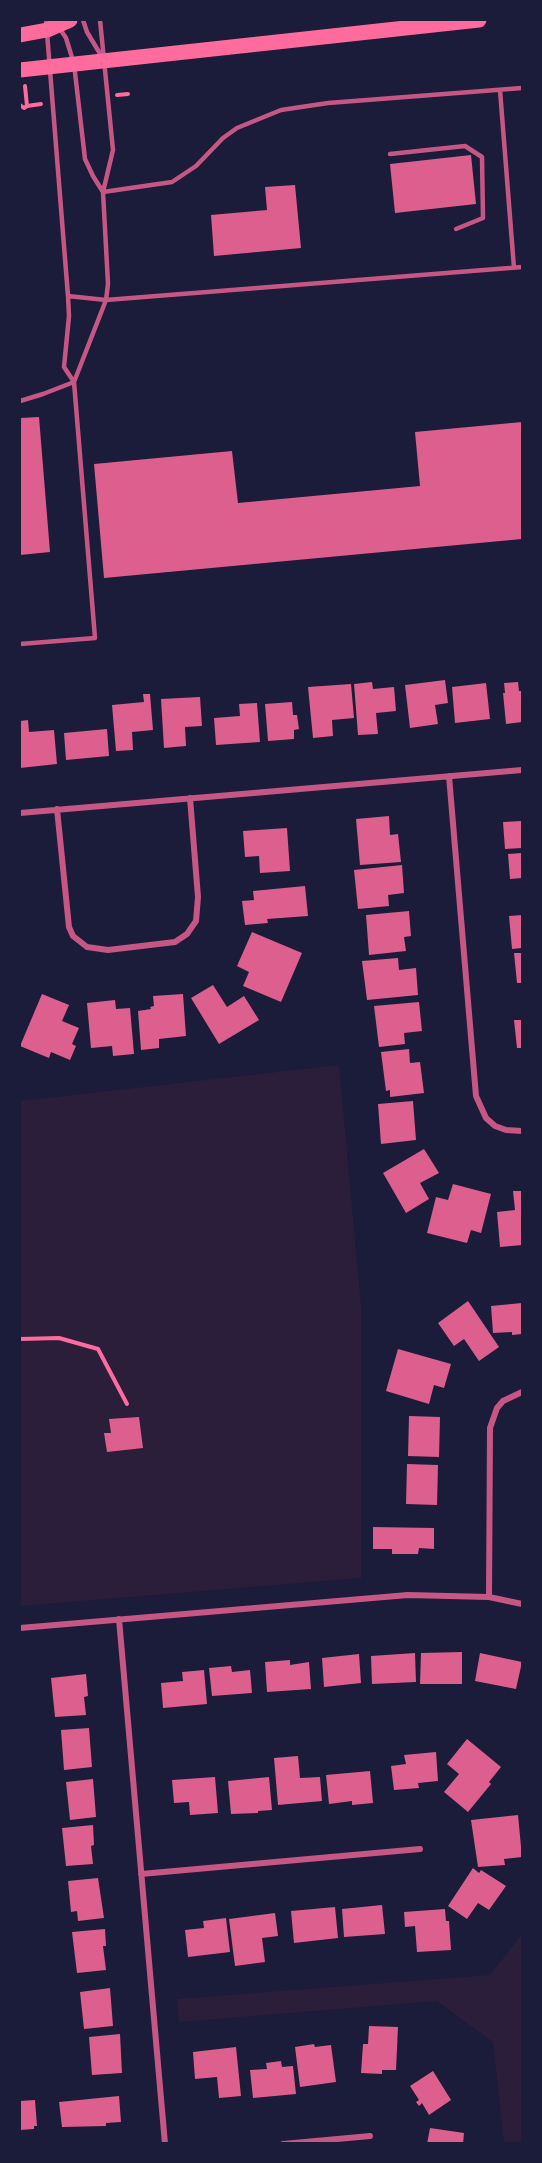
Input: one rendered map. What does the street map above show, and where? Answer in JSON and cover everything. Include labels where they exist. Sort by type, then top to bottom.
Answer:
[{"type":"main road","points":[[20,70],[479,20]]},
{"type":"main road","points":[[20,35],[55,23]]},
{"type":"street","points":[[20,813],[522,770]]},
{"type":"street","points":[[449,776],[476,1096],[486,1118],[495,1126],[506,1130],[522,1131]]},
{"type":"street","points":[[57,809],[69,927],[73,936],[87,947],[108,950],[175,942],[188,934],[196,921],[198,897],[190,798]]},
{"type":"street","points":[[489,1597],[490,1428],[496,1408],[503,1401],[522,1392]]},
{"type":"street","points":[[20,1628],[408,1595],[489,1597],[522,1604]]},
{"type":"street","points":[[119,1619],[165,2144]]},
{"type":"street","points":[[141,1874],[420,1850]]},
{"type":"street","points":[[283,2144],[370,2136]]},
{"type":"lane","points":[[83,20],[87,32],[104,60]]},
{"type":"lane","points":[[20,644],[95,638],[74,382],[106,300],[108,268],[103,192],[112,150],[100,20]]},
{"type":"lane","points":[[55,23],[66,38],[74,64],[85,159],[103,192]]},
{"type":"lane","points":[[55,23],[50,67],[69,316],[64,367],[74,382]]},
{"type":"lane","points":[[103,192],[172,182],[196,166],[223,138],[237,128],[281,110],[328,103],[522,88]]},
{"type":"lane","points":[[500,90],[514,268]]},
{"type":"lane","points":[[390,154],[465,146],[482,157],[483,218],[456,229]]},
{"type":"lane","points":[[68,297],[106,300],[522,267]]},
{"type":"lane","points":[[20,401],[74,382]]},
{"type":"path","points":[[20,105],[24,108],[27,106]]},
{"type":"path","points":[[20,1339],[59,1338],[98,1349],[127,1404]]},
{"type":"shaded area","points":[[339,1065],[361,1306],[361,1578],[20,1606],[20,1101]]},
{"type":"shaded area","points":[[522,1934],[522,2143],[504,2143],[493,2042],[437,2001],[179,2022],[177,1999],[490,1975]]},
{"type":"building","points":[[471,155],[476,204],[395,213],[390,164]]},
{"type":"building","points":[[295,185],[301,248],[214,256],[211,215],[267,210],[265,187]]},
{"type":"building","points":[[39,417],[50,552],[20,555],[20,418]]},
{"type":"building","points":[[522,422],[522,539],[104,578],[94,464],[232,451],[238,503],[420,486],[415,432]]},
{"type":"building","points":[[445,680],[448,703],[435,705],[438,724],[410,728],[405,685]]},
{"type":"building","points":[[372,682],[373,689],[394,687],[396,711],[376,713],[378,734],[358,735],[354,684]]},
{"type":"building","points":[[518,682],[519,691],[522,691],[522,722],[506,724],[504,683]]},
{"type":"building","points":[[486,683],[490,719],[455,723],[452,687]]},
{"type":"building","points":[[351,684],[354,718],[332,720],[333,736],[313,738],[308,687]]},
{"type":"building","points":[[143,694],[150,694],[153,730],[132,732],[133,750],[116,751],[112,705],[144,702]]},
{"type":"building","points":[[200,697],[202,726],[185,727],[186,746],[164,748],[161,699]]},
{"type":"building","points":[[292,702],[293,715],[297,715],[299,729],[294,730],[294,739],[268,741],[265,704]]},
{"type":"building","points":[[257,703],[260,742],[216,745],[214,718],[240,716],[239,704]]},
{"type":"building","points":[[28,720],[29,732],[54,730],[57,764],[20,768],[20,721]]},
{"type":"building","points":[[107,729],[109,756],[66,760],[64,733]]},
{"type":"building","points":[[389,816],[390,835],[398,834],[401,862],[360,865],[356,819]]},
{"type":"building","points":[[522,821],[522,848],[505,849],[503,822]]},
{"type":"building","points":[[287,828],[290,871],[260,873],[259,856],[245,857],[243,831]]},
{"type":"building","points":[[522,853],[522,878],[510,879],[508,854]]},
{"type":"building","points":[[402,865],[404,893],[388,895],[389,906],[358,909],[354,870]]},
{"type":"building","points":[[305,886],[308,916],[267,919],[268,923],[245,925],[242,901],[254,900],[253,891]]},
{"type":"building","points":[[409,911],[411,936],[404,937],[406,951],[369,955],[366,915]]},
{"type":"building","points":[[522,915],[522,948],[512,949],[509,916]]},
{"type":"building","points":[[252,932],[302,953],[281,1002],[243,986],[249,972],[237,966]]},
{"type":"building","points":[[514,953],[522,953],[522,983],[517,983]]},
{"type":"building","points":[[398,958],[399,970],[416,968],[418,995],[367,1000],[362,961]]},
{"type":"building","points":[[213,985],[227,1007],[244,996],[259,1020],[219,1044],[191,998]]},
{"type":"building","points":[[42,994],[69,1005],[62,1021],[79,1028],[72,1044],[76,1046],[70,1060],[51,1052],[49,1058],[20,1046]]},
{"type":"building","points":[[183,994],[186,1036],[159,1039],[159,1048],[141,1050],[138,1011],[151,1009],[150,1007],[154,1006],[153,996]]},
{"type":"building","points":[[115,1000],[116,1009],[130,1008],[134,1054],[113,1056],[112,1046],[91,1048],[87,1003]]},
{"type":"building","points":[[419,1002],[422,1031],[404,1033],[405,1044],[379,1047],[374,1006]]},
{"type":"building","points":[[514,1020],[522,1020],[522,1048],[517,1048]]},
{"type":"building","points":[[409,1049],[410,1063],[420,1062],[424,1093],[390,1097],[390,1090],[386,1091],[381,1052]]},
{"type":"building","points":[[413,1101],[416,1140],[381,1144],[378,1104]]},
{"type":"building","points":[[424,1149],[439,1173],[420,1183],[429,1199],[406,1213],[383,1173]]},
{"type":"building","points":[[453,1184],[491,1194],[481,1233],[471,1230],[467,1243],[427,1233],[436,1197],[448,1200]]},
{"type":"building","points":[[513,1191],[522,1191],[522,1245],[500,1247],[497,1212],[515,1210]]},
{"type":"building","points":[[468,1301],[499,1347],[479,1361],[464,1339],[454,1346],[438,1323]]},
{"type":"building","points":[[522,1303],[522,1334],[493,1333],[491,1306]]},
{"type":"building","points":[[398,1349],[451,1364],[444,1388],[434,1385],[429,1404],[386,1391]]},
{"type":"building","points":[[409,1416],[440,1417],[439,1457],[408,1456]]},
{"type":"building","points":[[139,1417],[143,1448],[107,1452],[104,1433],[111,1433],[109,1419]]},
{"type":"building","points":[[407,1464],[438,1465],[437,1505],[406,1504]]},
{"type":"building","points":[[373,1527],[434,1528],[434,1549],[419,1548],[418,1554],[392,1554],[392,1549],[373,1549]]},
{"type":"building","points":[[462,1652],[462,1684],[420,1684],[421,1653]]},
{"type":"building","points":[[415,1653],[416,1682],[372,1684],[371,1656]]},
{"type":"building","points":[[480,1653],[522,1662],[516,1689],[475,1681]]},
{"type":"building","points":[[359,1654],[361,1683],[324,1687],[322,1658]]},
{"type":"building","points":[[290,1660],[290,1665],[309,1662],[311,1689],[267,1692],[265,1662]]},
{"type":"building","points":[[231,1666],[232,1672],[250,1670],[252,1693],[212,1696],[209,1668]]},
{"type":"building","points":[[204,1670],[207,1704],[163,1708],[161,1683],[183,1681],[182,1672]]},
{"type":"building","points":[[86,1674],[88,1696],[84,1697],[86,1715],[55,1717],[51,1678]]},
{"type":"building","points":[[89,1728],[92,1767],[64,1770],[61,1730]]},
{"type":"building","points":[[467,1739],[501,1767],[489,1782],[491,1784],[468,1812],[444,1792],[459,1774],[447,1764]]},
{"type":"building","points":[[436,1752],[438,1781],[418,1783],[419,1788],[394,1790],[391,1766],[406,1764],[404,1755]]},
{"type":"building","points":[[298,1756],[300,1778],[320,1777],[322,1801],[278,1805],[274,1758]]},
{"type":"building","points":[[370,1771],[373,1803],[352,1805],[352,1801],[329,1804],[326,1775]]},
{"type":"building","points":[[215,1777],[218,1813],[190,1815],[189,1802],[174,1803],[172,1780]]},
{"type":"building","points":[[269,1777],[272,1810],[231,1814],[228,1781]]},
{"type":"building","points":[[93,1779],[96,1817],[70,1820],[66,1782]]},
{"type":"building","points":[[518,1815],[522,1857],[504,1859],[505,1865],[478,1867],[471,1820]]},
{"type":"building","points":[[93,1825],[94,1845],[91,1846],[93,1864],[66,1866],[62,1828]]},
{"type":"building","points":[[473,1868],[479,1873],[481,1870],[506,1886],[489,1910],[478,1903],[467,1919],[448,1906]]},
{"type":"building","points":[[98,1878],[104,1918],[78,1921],[77,1911],[71,1912],[68,1881]]},
{"type":"building","points":[[382,1905],[385,1934],[344,1937],[342,1909]]},
{"type":"building","points":[[335,1907],[338,1938],[294,1943],[291,1911]]},
{"type":"building","points":[[445,1909],[446,1921],[449,1921],[451,1950],[417,1952],[415,1926],[405,1927],[404,1912]]},
{"type":"building","points":[[275,1913],[278,1936],[262,1938],[265,1962],[235,1966],[229,1919]]},
{"type":"building","points":[[226,1918],[230,1952],[188,1957],[185,1930],[204,1928],[203,1921]]},
{"type":"building","points":[[105,1929],[106,1946],[103,1946],[106,1970],[77,1973],[72,1932]]},
{"type":"building","points":[[110,1988],[113,2026],[84,2029],[80,1992]]},
{"type":"building","points":[[369,2026],[398,2027],[396,2070],[382,2070],[382,2074],[361,2073],[363,2044],[368,2044]]},
{"type":"building","points":[[120,2034],[122,2073],[92,2075],[89,2037]]},
{"type":"building","points":[[314,2044],[315,2047],[331,2045],[336,2082],[300,2087],[295,2047]]},
{"type":"building","points":[[236,2047],[241,2096],[219,2098],[217,2077],[195,2079],[193,2052]]},
{"type":"building","points":[[281,2061],[282,2067],[293,2066],[296,2094],[253,2098],[250,2070],[267,2069],[266,2063]]},
{"type":"building","points":[[433,2071],[451,2100],[429,2115],[422,2103],[419,2106],[416,2102],[419,2100],[410,2086]]},
{"type":"building","points":[[119,2096],[121,2122],[106,2123],[106,2126],[62,2127],[59,2102]]},
{"type":"building","points":[[35,2100],[37,2126],[34,2126],[34,2129],[20,2130],[20,2101]]},
{"type":"building","points":[[430,2128],[464,2133],[463,2144],[427,2144]]}]
